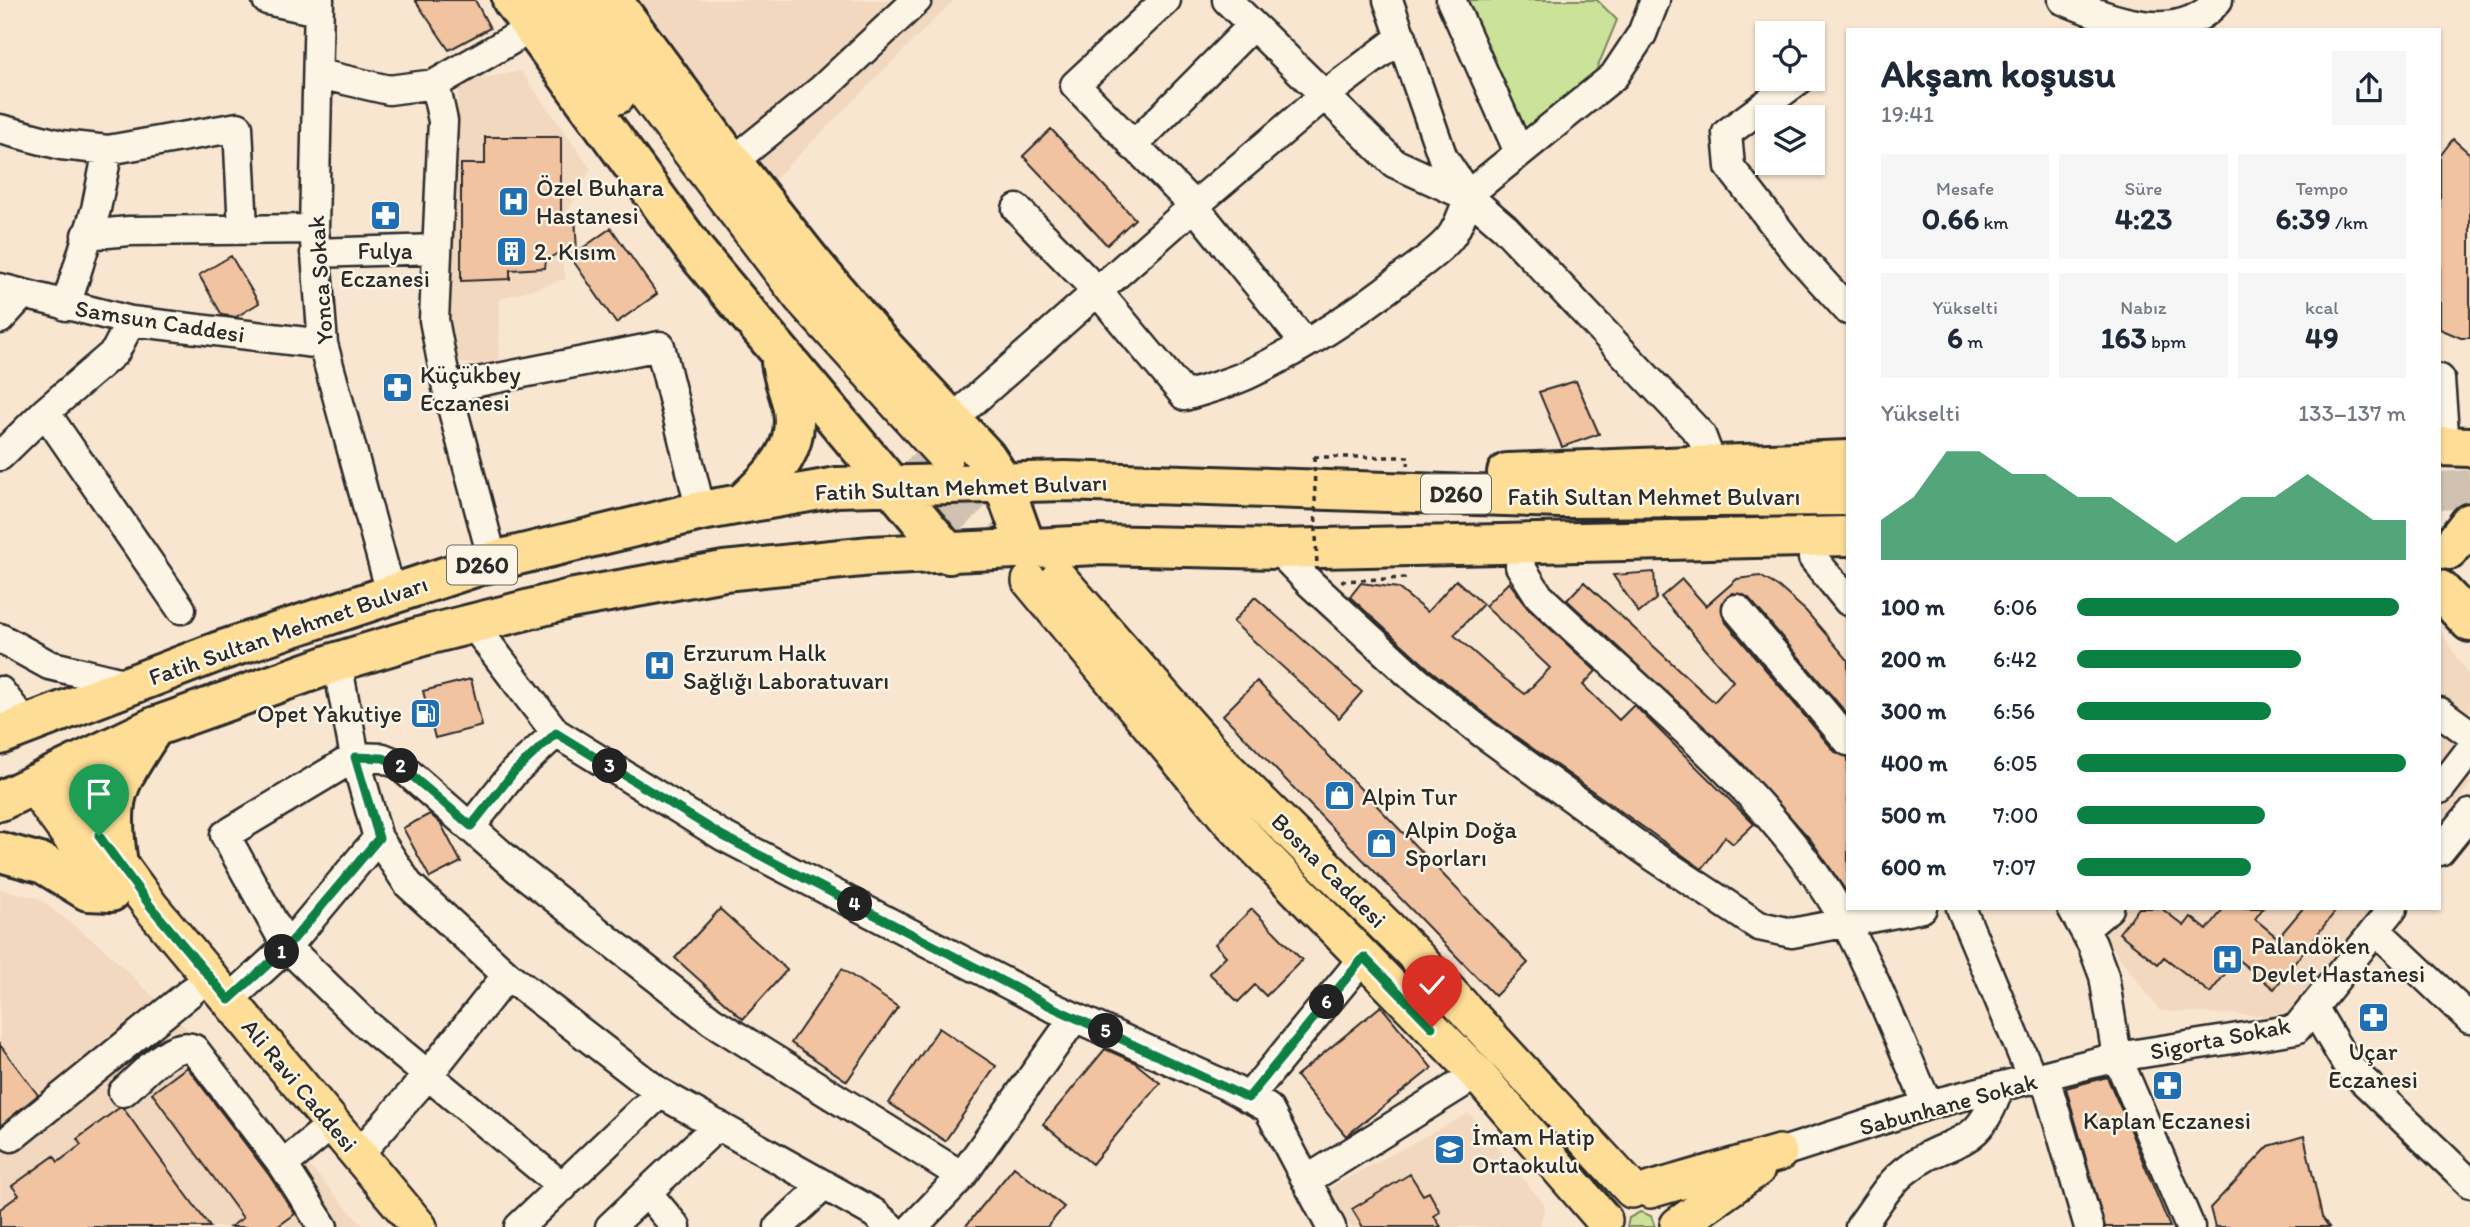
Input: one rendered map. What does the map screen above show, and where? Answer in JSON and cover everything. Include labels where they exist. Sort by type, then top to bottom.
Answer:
[{"type":"highway","points":[[612,0],[732,162],[850,309],[937,444],[986,457],[1003,483],[1039,570]]},
{"type":"highway","points":[[530,10],[696,252],[949,554]]},
{"type":"highway","points":[[744,502],[776,471],[793,439],[795,422],[783,379],[781,356]]},
{"type":"highway","points":[[1346,490],[1407,472],[1534,473],[1846,460]]},
{"type":"highway","name":"Fatih Sultan Mehmet Bulvarı","points":[[9,734],[132,685],[391,593],[493,561],[701,511],[838,487],[1078,481],[1561,498],[1846,496]]},
{"type":"highway","name":"Fatih Sultan Mehmet Bulvarı","points":[[32,785],[154,727],[337,662],[472,623],[570,599],[724,571],[871,556],[949,554],[1039,570],[1096,545],[1298,562],[1846,536]]},
{"type":"highway","points":[[1298,562],[1342,559],[1412,567],[1831,558]]},
{"type":"highway","points":[[2441,591],[2470,622]]},
{"type":"highway","points":[[0,852],[44,864],[88,891],[115,878],[114,797],[119,784],[154,727]]},
{"type":"highway","points":[[9,734],[32,785]]},
{"type":"main road","points":[[575,0],[784,276],[937,444]]},
{"type":"main road","points":[[530,10],[766,291],[937,444]]},
{"type":"main road","points":[[1039,570],[1229,820],[1477,1074],[1604,1223],[1614,1201],[1641,1190],[1779,1153]]},
{"type":"main road","name":"Bosna Caddesi","points":[[1039,570],[1228,770],[1412,953],[1641,1190],[1670,1203],[1678,1226]]},
{"type":"main road","name":"Ali Ravi Caddesi","points":[[32,785],[82,807],[115,878],[192,991],[394,1227]]},
{"type":"main road","name":"Ali Ravi Caddesi","points":[[115,878],[229,1000],[419,1227]]},
{"type":"main road","points":[[1678,1226],[1779,1153]]},
{"type":"street","points":[[267,0],[318,6]]},
{"type":"street","points":[[732,162],[821,90],[916,0]]},
{"type":"street","points":[[1166,0],[1075,85],[1194,206],[1305,343]]},
{"type":"street","points":[[1227,0],[1394,163],[1469,197]]},
{"type":"street","points":[[1388,0],[1443,158],[1469,197],[1505,228],[1701,435],[1712,464]]},
{"type":"street","points":[[1451,0],[1518,152]]},
{"type":"street","points":[[1017,209],[1097,291],[1185,396],[1249,374],[1305,343],[1371,302],[1437,250],[1460,221],[1469,197],[1518,152],[1614,76],[1642,34],[1655,0]]},
{"type":"street","points":[[2063,0],[2114,22],[2152,26],[2192,21],[2218,0]]},
{"type":"street","name":"Yonca Sokak","points":[[318,6],[315,241],[323,344],[391,593]]},
{"type":"street","points":[[319,74],[389,90],[435,84],[530,10]]},
{"type":"street","points":[[1133,146],[1252,26]]},
{"type":"street","points":[[937,444],[1097,291],[1194,206],[1325,95],[1402,37]]},
{"type":"street","points":[[435,84],[443,121],[434,320],[447,388],[493,561]]},
{"type":"street","points":[[1783,91],[1727,133],[1730,167],[1798,255],[1846,308]]},
{"type":"street","points":[[0,129],[61,145],[108,150],[238,127],[243,229]]},
{"type":"street","points":[[66,306],[104,179],[108,150]]},
{"type":"street","points":[[86,235],[129,231],[243,229],[315,241],[438,249]]},
{"type":"street","points":[[0,319],[11,291]]},
{"type":"street","name":"Samsun Caddesi","points":[[11,291],[131,321],[323,344]]},
{"type":"street","points":[[0,456],[45,412],[107,359],[123,339],[131,321]]},
{"type":"street","points":[[447,388],[660,346],[701,511]]},
{"type":"street","points":[[2441,382],[2460,445]]},
{"type":"street","points":[[45,412],[181,609]]},
{"type":"street","points":[[1831,558],[1846,596]]},
{"type":"street","points":[[1298,562],[1418,682],[1484,734],[1650,854],[1759,926],[1792,933],[1910,910]]},
{"type":"street","points":[[1520,566],[1539,596],[1769,815],[1810,867],[1845,921],[1928,1105]]},
{"type":"street","points":[[1737,609],[1846,739]]},
{"type":"street","points":[[472,623],[556,733],[723,836],[1074,1017],[1268,1108],[1331,1227]]},
{"type":"street","points":[[0,638],[49,665],[132,685]]},
{"type":"street","points":[[337,662],[355,757],[379,838],[408,884],[507,975],[660,1093],[874,1213],[890,1227]]},
{"type":"street","points":[[0,691],[9,734]]},
{"type":"street","points":[[2441,713],[2470,734]]},
{"type":"street","points":[[471,826],[514,772],[556,733]]},
{"type":"street","points":[[2441,788],[2470,750]]},
{"type":"street","points":[[562,1187],[365,1023],[287,947],[225,835],[355,757],[383,758],[398,764],[548,894],[712,1021],[962,1175]]},
{"type":"street","points":[[2441,850],[2470,814]]},
{"type":"street","points":[[229,1000],[287,947],[379,838]]},
{"type":"street","points":[[1962,910],[2039,1078],[2089,1227]]},
{"type":"street","points":[[2103,910],[2078,919],[2104,976],[2117,1057],[2190,1227]]},
{"type":"street","points":[[2385,919],[2470,1019]]},
{"type":"street","name":"Sigorta Sokak","points":[[2117,1057],[2295,1029],[2385,919]]},
{"type":"street","points":[[1248,1098],[1364,957]]},
{"type":"street","points":[[358,1155],[428,1075],[507,975]]},
{"type":"street","points":[[12,1138],[192,991]]},
{"type":"street","points":[[2313,1007],[2348,1066],[2470,1183]]},
{"type":"street","points":[[914,1227],[962,1175],[1074,1017]]},
{"type":"street","points":[[123,1092],[175,1049],[191,1047],[283,1165],[323,1227]]},
{"type":"street","name":"Sabunhane Sokak","points":[[1779,1153],[1928,1105],[2117,1057]]},
{"type":"street","points":[[1307,1180],[1477,1074]]},
{"type":"street","points":[[1860,1227],[1904,1171],[1968,1139],[1989,1117],[1999,1088]]},
{"type":"street","points":[[519,1227],[660,1093]]},
{"type":"street","points":[[610,1227],[648,1194],[718,1125]]},
{"type":"street","points":[[283,1165],[318,1136]]},
{"type":"street","points":[[779,1227],[825,1185]]},
{"type":"street","points":[[648,1194],[676,1227]]},
{"type":"path","points":[[1409,457],[1314,457],[1298,562],[1405,578],[1412,567]]},
{"type":"shaded area","points":[[631,0],[954,0],[766,188]]},
{"type":"shaded area","name":"Özel Buhara Hastanesi","points":[[521,71],[591,169],[556,232],[566,279],[500,299],[499,365],[442,362],[459,83]]},
{"type":"shaded area","points":[[2441,633],[2470,678],[2470,785],[2441,824]]},
{"type":"shaded area","points":[[0,889],[38,898],[102,947],[191,1033],[364,1227],[0,1227]]},
{"type":"shaded area","name":"Palandöken Devlet Hastanesi","points":[[2084,910],[2373,910],[2292,1017],[2160,1011]]},
{"type":"shaded area","name":"İmam Hatip Ortaokulu","points":[[1469,1113],[1545,1205],[1540,1227],[1351,1227],[1328,1188]]},
{"type":"green space","points":[[1465,0],[1597,0],[1617,20],[1594,76],[1552,114],[1519,132]]},
{"type":"green space","points":[[1244,807],[1402,964],[1616,1185],[1598,1199],[1499,1077],[1400,969],[1242,814]]},
{"type":"green space","points":[[1640,1212],[1651,1216],[1655,1227],[1627,1227],[1629,1218]]},
{"type":"building","points":[[415,0],[475,0],[490,28],[449,50]]},
{"type":"building","points":[[1051,129],[1135,219],[1107,245],[1023,156]]},
{"type":"building","points":[[485,137],[561,137],[561,216],[575,215],[577,252],[611,228],[657,294],[616,323],[565,249],[546,260],[545,268],[510,270],[510,279],[461,281],[461,164],[485,164]]},
{"type":"building","points":[[2453,139],[2470,154],[2470,338],[2461,338],[2441,329],[2441,155]]},
{"type":"building","points":[[231,256],[259,303],[236,317],[222,315],[199,275]]},
{"type":"building","points":[[1576,381],[1599,434],[1562,447],[1539,392]]},
{"type":"building","points":[[1654,572],[1656,599],[1639,613],[1613,575]]},
{"type":"building","points":[[1760,576],[1779,587],[1806,611],[1846,658],[1846,713],[1749,598],[1733,593],[1722,603],[1724,620],[1835,752],[1846,756],[1846,891],[1811,840],[1741,762],[1567,600],[1584,582],[1714,702],[1733,681],[1661,597],[1682,579],[1706,606],[1737,579]]},
{"type":"building","points":[[1456,580],[1483,604],[1454,635],[1501,676],[1525,694],[1550,668],[1485,606],[1509,582],[1528,608],[1596,671],[1583,685],[1619,720],[1634,705],[1754,824],[1733,844],[1725,837],[1702,869],[1494,721],[1429,669],[1350,597],[1361,583],[1398,588],[1427,612]]},
{"type":"building","points":[[1255,597],[1362,692],[1339,718],[1233,622]]},
{"type":"building","points":[[471,679],[482,726],[435,738],[423,691]]},
{"type":"building","points":[[1257,681],[1528,963],[1495,996],[1223,715]]},
{"type":"building","points":[[430,814],[441,824],[461,862],[430,878],[403,828]]},
{"type":"building","points":[[720,909],[787,970],[743,1019],[675,958]]},
{"type":"building","points":[[1252,909],[1302,960],[1266,996],[1255,985],[1238,1002],[1209,973],[1226,956],[1215,944]]},
{"type":"building","points":[[2137,910],[2164,910],[2184,926],[2191,917],[2207,930],[2222,910],[2262,910],[2255,919],[2278,938],[2301,910],[2336,910],[2274,989],[2237,959],[2210,993],[2164,957],[2158,964],[2119,933]]},
{"type":"building","points":[[842,969],[898,1007],[847,1081],[791,1043]]},
{"type":"building","points":[[1381,1006],[1432,1068],[1346,1136],[1296,1076]]},
{"type":"building","points":[[939,1028],[996,1066],[945,1141],[889,1103]]},
{"type":"building","points":[[0,1045],[38,1095],[0,1126]]},
{"type":"building","points":[[1105,1049],[1134,1062],[1160,1083],[1092,1164],[1043,1124]]},
{"type":"building","points":[[187,1067],[269,1175],[295,1214],[277,1227],[230,1227],[243,1218],[152,1093]]},
{"type":"building","points":[[2107,1077],[2170,1227],[2105,1227],[2066,1088]]},
{"type":"building","points":[[119,1108],[123,1108],[210,1227],[0,1227],[0,1209],[19,1195],[12,1186],[54,1156],[58,1162],[81,1145],[77,1139]]},
{"type":"building","points":[[2304,1136],[2322,1217],[2329,1227],[2215,1227],[2210,1208],[2269,1146]]},
{"type":"building","points":[[1014,1167],[1064,1207],[1047,1227],[965,1227]]},
{"type":"building","points":[[1410,1174],[1423,1195],[1429,1192],[1440,1212],[1434,1216],[1441,1227],[1363,1227],[1352,1209]]},
{"type":"tunnel","points":[[912,455],[1015,565]]},
{"type":"tunnel","points":[[2441,491],[2470,489]]},
{"type":"place","name":"Özel Buhara Hastanesi","points":[[513,201]]},
{"type":"place","name":"Fulya Eczanesi","points":[[385,216]]},
{"type":"place","name":"2. Kısım","points":[[511,251]]},
{"type":"place","name":"Küçükbey Eczanesi","points":[[397,388]]},
{"type":"place","name":"Erzurum Halk Sağlığı Laboratuvarı","points":[[660,666]]},
{"type":"place","name":"Opet Yakutiye","points":[[425,713]]},
{"type":"place","name":"Alpin Tur","points":[[1339,796]]},
{"type":"place","name":"Alpin Doğa Sporları","points":[[1382,843]]},
{"type":"place","name":"Palandöken Devlet Hastanesi","points":[[2228,959]]},
{"type":"place","name":"Uçar Eczanesi","points":[[2373,1017]]},
{"type":"place","name":"Kaplan Eczanesi","points":[[2167,1086]]},
{"type":"place","name":"İmam Hatip Ortaokulu","points":[[1449,1150]]},
{"type":"route","points":[[99,836],[151,907],[229,1000],[287,947],[379,838],[355,757],[383,758],[398,764],[471,826],[514,772],[556,733],[723,836],[1050,1006],[1248,1098],[1364,957],[1432,1027]]}]
